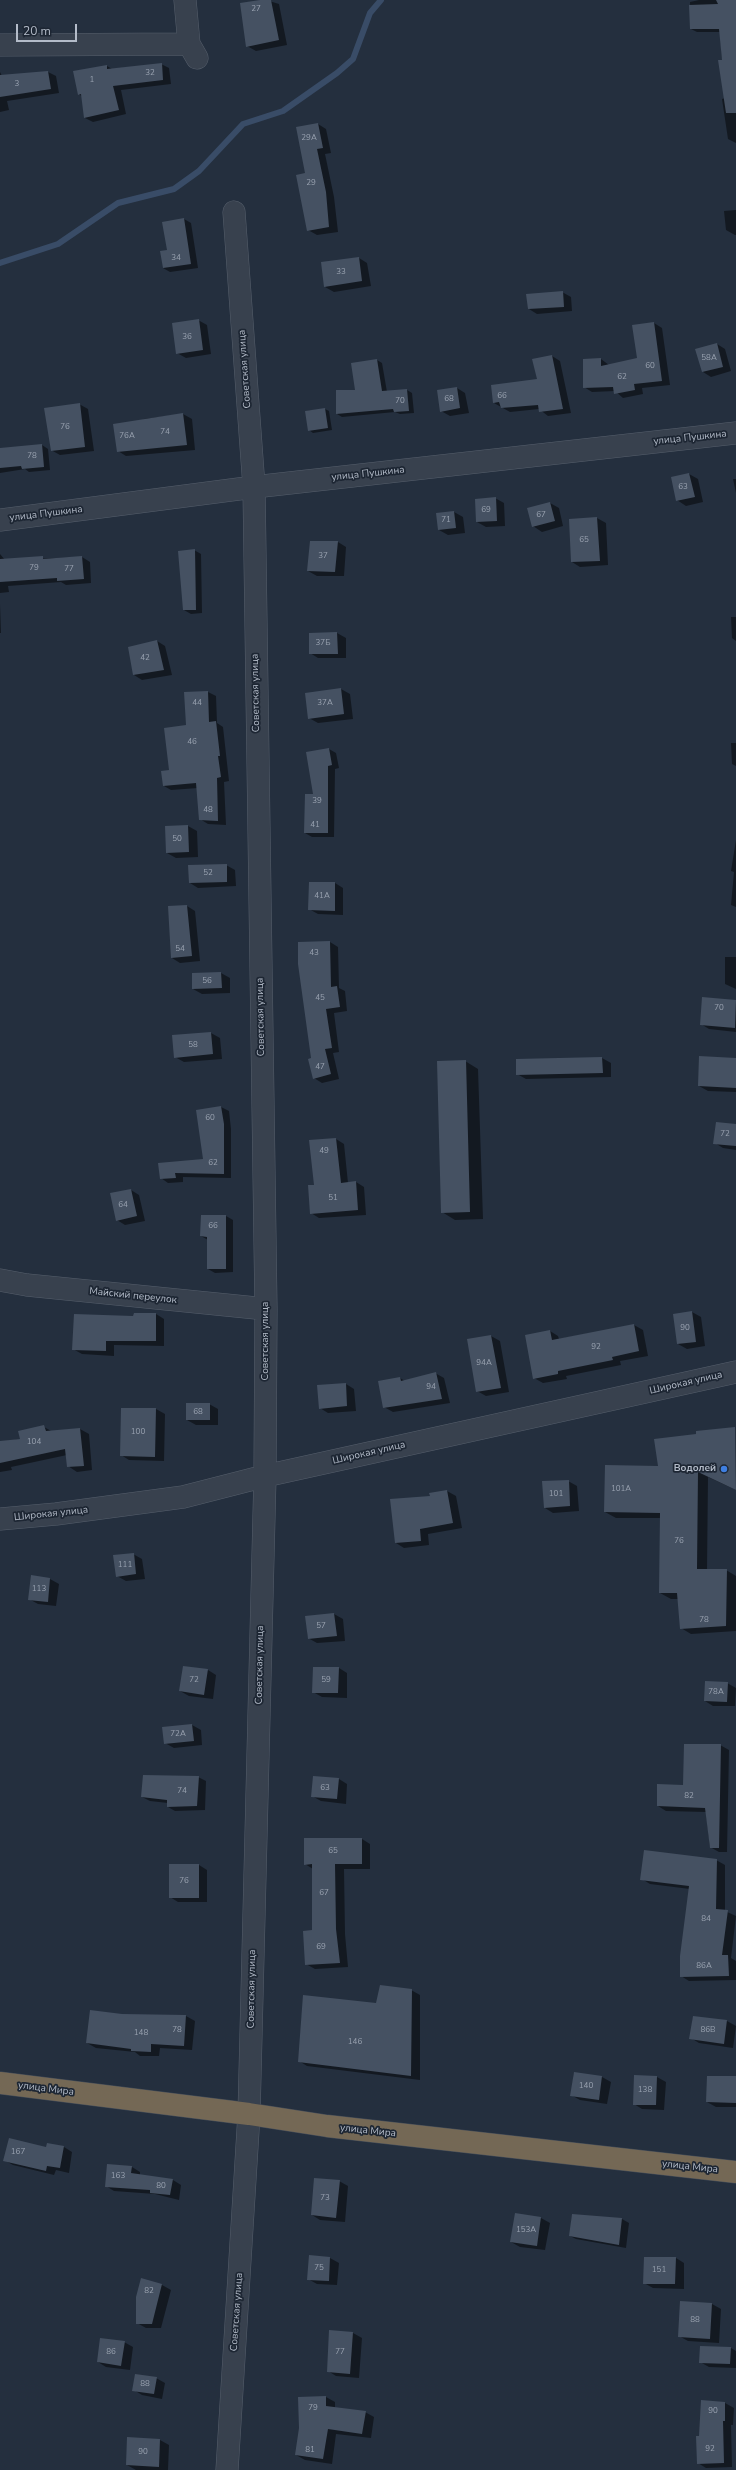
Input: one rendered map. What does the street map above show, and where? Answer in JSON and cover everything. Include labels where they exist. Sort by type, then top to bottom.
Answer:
[{"type":"highway","name":"улица Мира","points":[[0,2083],[249,2114],[327,2126],[736,2172]]},
{"type":"street","points":[[0,45],[193,51],[185,0]]},
{"type":"street","name":"Советская улица","points":[[227,2470],[249,2114],[265,1476],[266,1309],[254,487],[234,212]]},
{"type":"street","name":"улица Пушкина","points":[[0,520],[254,487],[736,432]]},
{"type":"street","name":"Майский переулок","points":[[0,1280],[27,1285],[266,1309]]},
{"type":"street","name":"Широкая улица","points":[[0,1519],[56,1514],[183,1497],[265,1476],[736,1372]]},
{"type":"building","points":[[271,0],[279,40],[246,47],[240,3]]},
{"type":"building","points":[[716,0],[736,0],[736,113],[726,113],[718,60],[722,60],[719,29],[690,29],[689,5],[718,4]]},
{"type":"building","points":[[162,63],[163,80],[113,86],[119,110],[84,118],[81,94],[78,95],[73,71],[107,65],[107,69]]},
{"type":"building","points":[[48,71],[51,89],[0,97],[0,75]]},
{"type":"building","points":[[318,123],[323,148],[317,149],[326,192],[329,227],[307,231],[296,175],[305,173],[296,127]]},
{"type":"building","points":[[184,218],[191,264],[163,268],[160,251],[167,250],[162,222]]},
{"type":"building","points":[[359,257],[362,281],[324,287],[321,262]]},
{"type":"building","points":[[563,291],[564,307],[528,309],[526,294]]},
{"type":"building","points":[[199,319],[203,350],[176,354],[172,323]]},
{"type":"building","points":[[654,322],[662,381],[634,384],[635,390],[614,394],[613,387],[583,388],[583,359],[601,358],[601,366],[637,358],[632,325]]},
{"type":"building","points":[[717,343],[723,367],[702,372],[695,349]]},
{"type":"building","points":[[552,355],[563,409],[539,412],[538,405],[501,408],[499,402],[493,403],[491,385],[537,379],[532,359]]},
{"type":"building","points":[[377,359],[382,391],[407,389],[409,411],[394,412],[393,409],[336,414],[336,390],[355,390],[351,363]]},
{"type":"building","points":[[457,387],[460,408],[440,412],[437,390]]},
{"type":"building","points":[[80,403],[85,447],[51,451],[44,408]]},
{"type":"building","points":[[325,408],[328,428],[308,431],[305,411]]},
{"type":"building","points":[[183,413],[187,445],[117,452],[113,424]]},
{"type":"building","points":[[42,444],[44,467],[22,469],[21,466],[0,468],[0,448]]},
{"type":"building","points":[[689,473],[695,497],[676,501],[671,477]]},
{"type":"building","points":[[496,497],[497,521],[476,522],[475,499]]},
{"type":"building","points":[[550,502],[555,521],[532,527],[527,508]]},
{"type":"building","points":[[454,511],[456,528],[438,530],[436,513]]},
{"type":"building","points":[[597,517],[600,561],[571,562],[569,519]]},
{"type":"building","points":[[310,541],[338,541],[335,572],[307,571]]},
{"type":"building","points":[[195,549],[196,610],[183,610],[178,551]]},
{"type":"building","points":[[43,556],[43,559],[82,556],[84,579],[57,581],[57,578],[0,582],[0,559]]},
{"type":"building","points":[[337,632],[338,654],[309,654],[309,633]]},
{"type":"building","points":[[157,640],[164,670],[133,675],[128,647]]},
{"type":"building","points":[[341,688],[344,714],[308,719],[305,693]]},
{"type":"building","points":[[208,691],[209,722],[216,721],[220,756],[218,756],[221,777],[217,778],[218,821],[199,820],[196,783],[163,786],[161,771],[169,770],[164,728],[186,725],[184,692]]},
{"type":"building","points":[[329,748],[332,765],[328,766],[328,833],[304,833],[305,794],[313,794],[306,752]]},
{"type":"building","points":[[188,825],[189,852],[166,853],[165,826]]},
{"type":"building","points":[[227,864],[227,882],[189,883],[188,865]]},
{"type":"building","points":[[309,882],[335,882],[335,911],[308,910]]},
{"type":"building","points":[[187,905],[192,956],[171,958],[168,906]]},
{"type":"building","points":[[330,941],[331,987],[337,986],[340,1007],[326,1009],[332,1048],[325,1049],[331,1074],[313,1079],[308,1059],[311,1058],[298,964],[298,942]]},
{"type":"building","points":[[221,972],[222,988],[192,989],[192,973]]},
{"type":"building","points":[[702,997],[736,1000],[735,1028],[700,1025]]},
{"type":"building","points":[[211,1032],[213,1054],[174,1058],[172,1035]]},
{"type":"building","points":[[699,1056],[736,1058],[736,1088],[698,1086]]},
{"type":"building","points":[[602,1057],[603,1073],[516,1075],[516,1059]]},
{"type":"building","points":[[466,1060],[470,1212],[441,1213],[437,1061]]},
{"type":"building","points":[[221,1106],[224,1124],[224,1174],[175,1173],[176,1178],[160,1179],[158,1163],[203,1159],[196,1110]]},
{"type":"building","points":[[716,1122],[736,1124],[736,1146],[713,1144]]},
{"type":"building","points":[[336,1138],[341,1183],[356,1181],[358,1210],[310,1214],[308,1185],[314,1185],[309,1140]]},
{"type":"building","points":[[131,1189],[137,1216],[116,1221],[110,1193]]},
{"type":"building","points":[[201,1215],[226,1215],[226,1269],[207,1269],[207,1237],[200,1236]]},
{"type":"building","points":[[692,1311],[696,1342],[677,1344],[673,1314]]},
{"type":"building","points":[[134,1313],[156,1313],[156,1341],[106,1341],[106,1351],[72,1350],[74,1314],[133,1316]]},
{"type":"building","points":[[634,1324],[639,1351],[612,1357],[613,1360],[558,1371],[558,1374],[533,1379],[525,1335],[550,1330],[552,1340]]},
{"type":"building","points":[[491,1335],[501,1388],[476,1392],[467,1339]]},
{"type":"building","points":[[436,1372],[442,1399],[383,1408],[378,1381],[400,1377],[401,1381]]},
{"type":"building","points":[[346,1383],[347,1406],[319,1409],[317,1385]]},
{"type":"building","points":[[186,1403],[210,1403],[210,1420],[186,1420]]},
{"type":"building","points":[[121,1408],[156,1408],[155,1457],[120,1456]]},
{"type":"building","points":[[44,1425],[46,1431],[80,1428],[84,1466],[67,1467],[65,1449],[0,1463],[0,1441],[20,1439],[18,1431]]},
{"type":"building","points":[[735,1427],[736,1490],[698,1472],[697,1569],[727,1569],[726,1626],[680,1629],[677,1593],[659,1593],[660,1513],[604,1512],[605,1465],[658,1466],[654,1439],[696,1434],[696,1431]]},
{"type":"building","points":[[569,1480],[570,1506],[544,1508],[542,1481]]},
{"type":"building","points":[[447,1490],[453,1523],[420,1529],[421,1541],[395,1543],[390,1499],[430,1496],[429,1493]]},
{"type":"building","points":[[134,1553],[136,1574],[116,1577],[113,1555]]},
{"type":"building","points":[[31,1575],[50,1578],[48,1602],[28,1600]]},
{"type":"building","points":[[334,1613],[337,1636],[308,1639],[305,1616]]},
{"type":"building","points":[[183,1666],[208,1669],[204,1695],[179,1691]]},
{"type":"building","points":[[313,1667],[339,1667],[338,1693],[312,1693]]},
{"type":"building","points":[[705,1681],[728,1682],[727,1702],[704,1701]]},
{"type":"building","points":[[192,1724],[194,1741],[164,1744],[162,1727]]},
{"type":"building","points":[[684,1744],[721,1744],[719,1848],[710,1848],[705,1808],[657,1806],[657,1784],[683,1785]]},
{"type":"building","points":[[143,1775],[199,1776],[197,1806],[167,1807],[167,1800],[141,1797]]},
{"type":"building","points":[[313,1776],[339,1778],[337,1799],[311,1797]]},
{"type":"building","points":[[304,1838],[362,1838],[362,1864],[335,1864],[336,1929],[340,1963],[305,1965],[303,1931],[312,1930],[312,1864],[304,1865]]},
{"type":"building","points":[[644,1850],[717,1859],[716,1909],[728,1910],[722,1955],[728,1955],[729,1976],[680,1977],[680,1956],[689,1886],[640,1880]]},
{"type":"building","points":[[169,1864],[199,1864],[199,1898],[169,1898]]},
{"type":"building","points":[[380,1985],[412,1989],[411,2076],[298,2062],[303,1995],[376,2003]]},
{"type":"building","points":[[90,2010],[122,2014],[186,2015],[184,2046],[151,2044],[151,2052],[131,2051],[131,2049],[86,2043]]},
{"type":"building","points":[[693,2016],[727,2020],[724,2044],[689,2039]]},
{"type":"building","points":[[574,2072],[602,2076],[599,2100],[570,2096]]},
{"type":"building","points":[[634,2075],[657,2076],[656,2105],[633,2105]]},
{"type":"building","points":[[707,2076],[736,2076],[736,2103],[706,2102]]},
{"type":"building","points":[[9,2138],[46,2147],[47,2143],[64,2146],[60,2168],[47,2166],[46,2171],[3,2161]]},
{"type":"building","points":[[107,2164],[132,2166],[131,2173],[173,2179],[170,2195],[150,2193],[150,2190],[105,2187]]},
{"type":"building","points":[[314,2178],[340,2180],[336,2218],[311,2215]]},
{"type":"building","points":[[515,2213],[541,2217],[537,2246],[510,2242]]},
{"type":"building","points":[[572,2214],[622,2218],[619,2245],[569,2236]]},
{"type":"building","points":[[309,2255],[330,2257],[329,2281],[307,2280]]},
{"type":"building","points":[[644,2257],[676,2257],[675,2284],[643,2284]]},
{"type":"building","points":[[141,2278],[162,2284],[152,2324],[136,2324],[136,2297]]},
{"type":"building","points":[[680,2301],[712,2303],[710,2339],[678,2337]]},
{"type":"building","points":[[329,2330],[353,2332],[350,2374],[327,2372]]},
{"type":"building","points":[[100,2338],[125,2341],[121,2366],[97,2362]]},
{"type":"building","points":[[700,2346],[731,2347],[730,2364],[699,2363]]},
{"type":"building","points":[[135,2374],[157,2377],[154,2394],[132,2391]]},
{"type":"building","points":[[326,2396],[326,2406],[366,2411],[362,2434],[328,2429],[323,2459],[295,2455],[299,2428],[298,2397]]},
{"type":"building","points":[[701,2400],[725,2402],[725,2421],[723,2421],[724,2463],[697,2464],[696,2436],[699,2436]]},
{"type":"building","points":[[127,2437],[160,2439],[159,2467],[126,2465]]},
{"type":"waterway","points":[[0,263],[58,244],[118,203],[174,189],[199,171],[243,124],[283,111],[337,73],[353,59],[370,13],[381,0]]},
{"type":"place","name":"Водолей","points":[[724,1469]]}]
